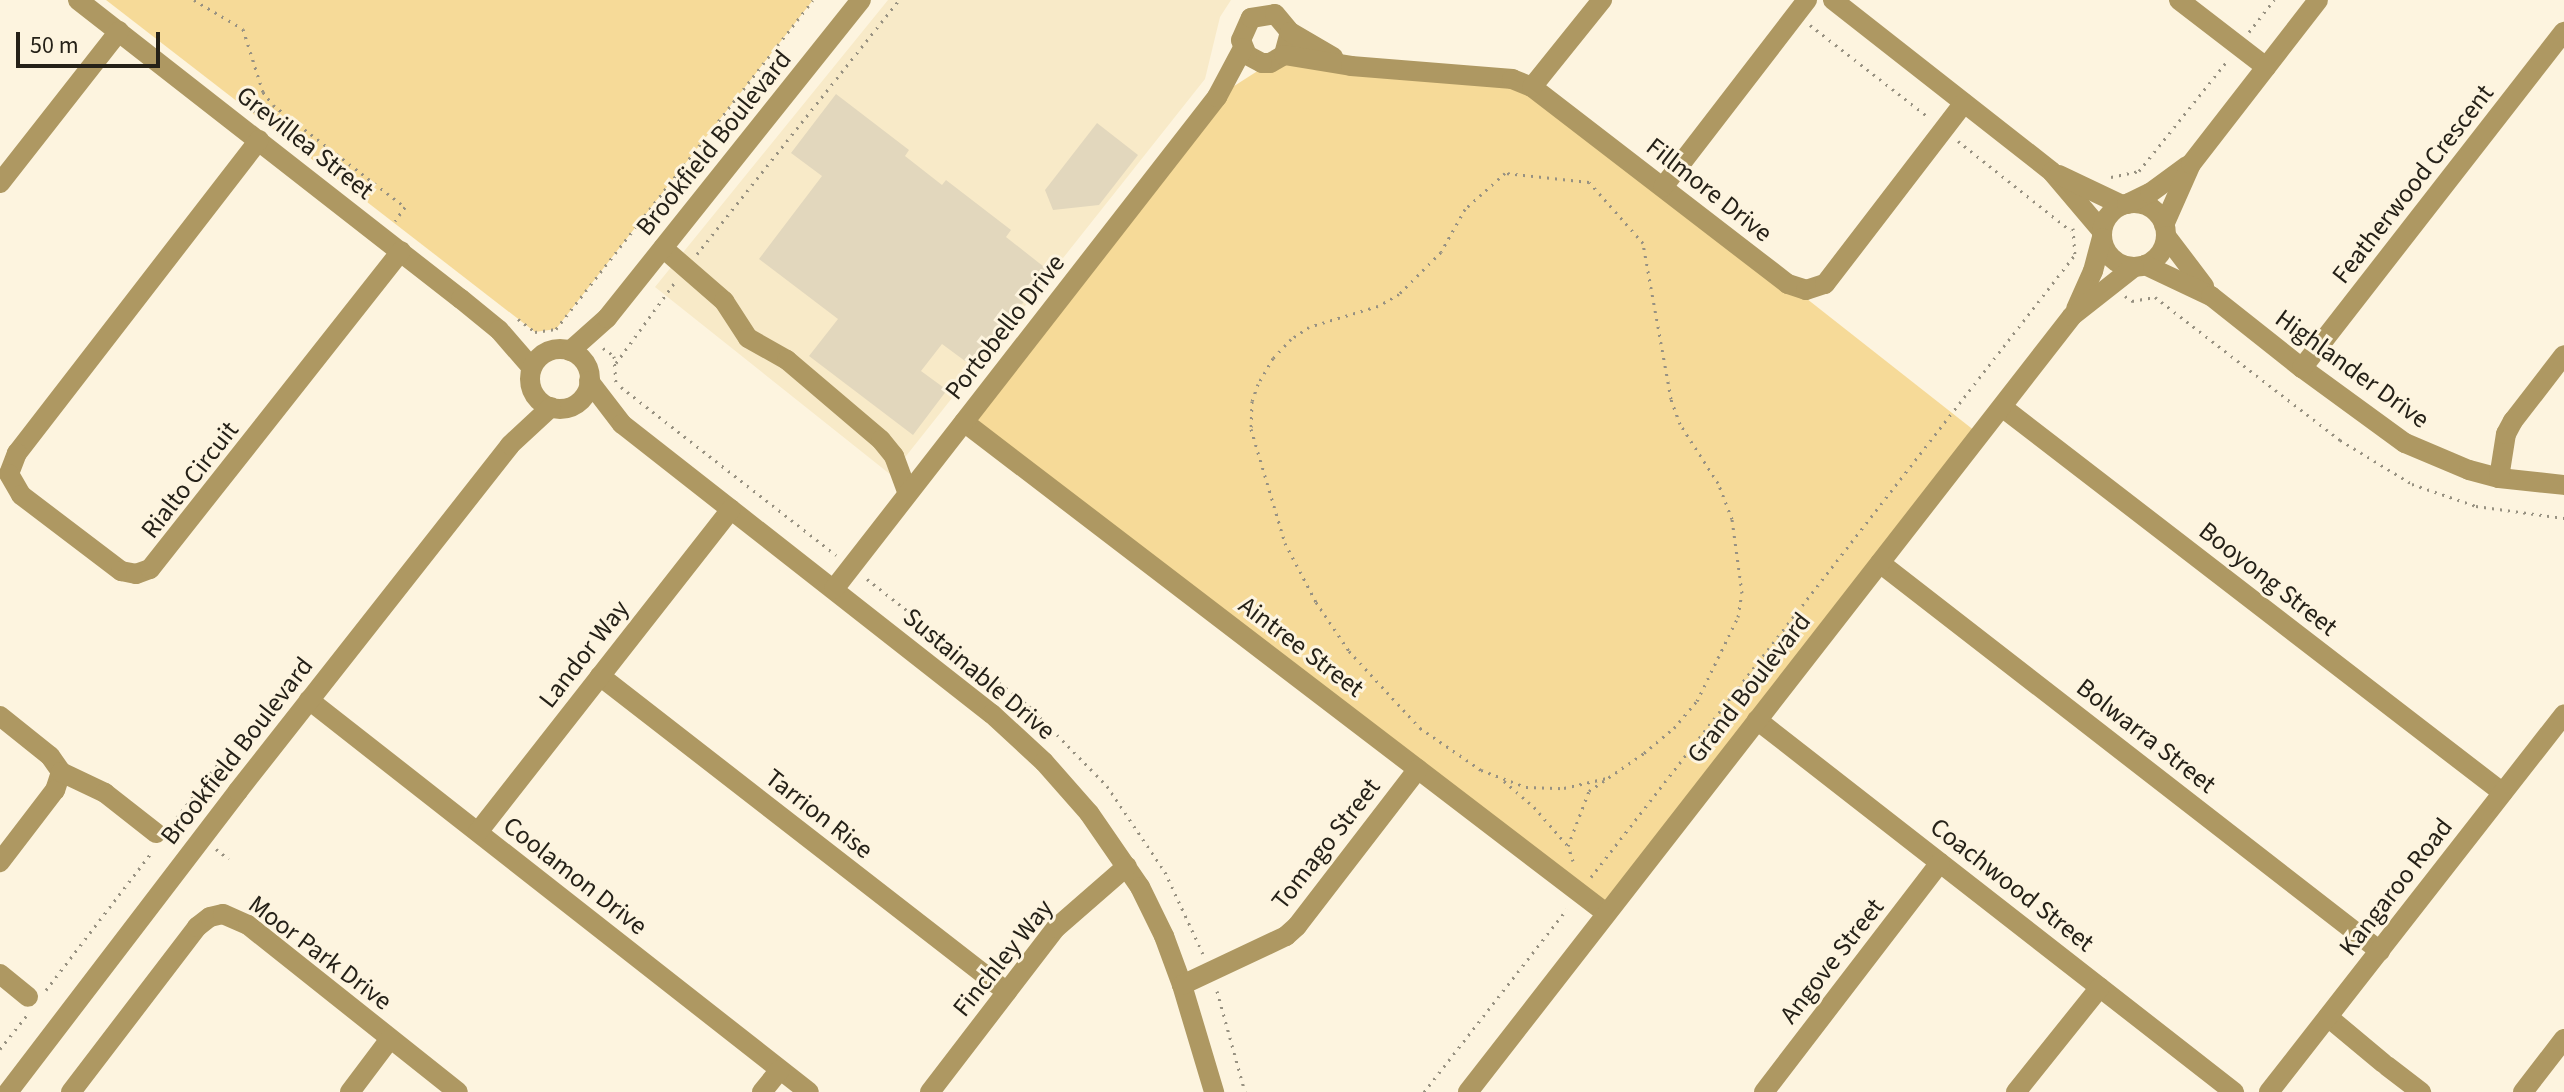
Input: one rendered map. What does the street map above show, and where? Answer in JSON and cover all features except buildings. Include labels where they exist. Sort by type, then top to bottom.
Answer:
[{"type":"street","name":"Grevillea Street","points":[[78,0],[401,251],[506,322],[538,360]]},
{"type":"street","name":"Brookfield Boulevard","points":[[570,351],[607,318],[861,0]]},
{"type":"street","points":[[1833,0],[2052,172],[2102,234],[2104,247],[2116,262],[2140,266],[2160,253],[2165,230],[2191,164],[2318,0]]},
{"type":"street","points":[[2179,0],[2266,67]]},
{"type":"street","points":[[1532,87],[1600,1]]},
{"type":"street","points":[[1663,187],[1802,7]]},
{"type":"street","points":[[1255,9],[1284,17],[1351,66]]},
{"type":"street","name":"Portobello Drive","points":[[834,589],[1217,97],[1243,48],[1242,31],[1255,9]]},
{"type":"street","points":[[1277,59],[1284,17]]},
{"type":"street","points":[[0,183],[119,31]]},
{"type":"street","name":"Featherwood Crescent","points":[[2302,368],[2564,32]]},
{"type":"street","name":"Fillmore Drive","points":[[1243,48],[1254,60],[1277,59],[1512,79],[1532,87],[1788,284],[1806,290],[1825,284],[1964,103]]},
{"type":"street","name":"Portobello Drive","points":[[1217,97],[1277,59]]},
{"type":"street","name":"Rialto Circuit","points":[[251,133],[13,460],[9,474],[14,487],[56,522],[121,571],[136,574],[155,566],[401,251]]},
{"type":"street","points":[[2102,234],[2110,214],[2150,193],[2191,164]]},
{"type":"street","points":[[2052,172],[2124,205],[2145,205],[2165,230]]},
{"type":"street","name":"Highlander Drive","points":[[2165,230],[2211,296]]},
{"type":"street","name":"Grand Boulevard","points":[[1468,1092],[2072,316],[2093,271],[2102,234]]},
{"type":"street","points":[[663,248],[724,301],[748,338],[787,360],[881,440],[894,456],[908,494]]},
{"type":"street","name":"Highlander Drive","points":[[2140,266],[2211,296],[2302,368],[2405,443],[2444,461],[2499,478],[2564,485]]},
{"type":"street","name":"Grand Boulevard","points":[[2072,316],[2140,266]]},
{"type":"street","name":"Brookfield Boulevard","points":[[588,374],[607,318]]},
{"type":"street","points":[[570,351],[588,374],[585,394],[575,405],[551,407],[533,392],[538,360],[570,351]]},
{"type":"street","points":[[2499,478],[2506,434],[2564,355]]},
{"type":"street","name":"Sustainable Drive","points":[[588,374],[622,424]]},
{"type":"street","name":"Brookfield Boulevard","points":[[510,445],[533,392]]},
{"type":"street","name":"Sustainable Drive","points":[[575,405],[622,424],[992,714],[1044,762],[1089,813],[1127,866],[1164,936],[1214,1092]]},
{"type":"street","name":"Brookfield Boulevard","points":[[8,1092],[309,700],[510,445],[551,407]]},
{"type":"street","name":"Booyong Street","points":[[2002,407],[2503,793]]},
{"type":"street","name":"Aintree Street","points":[[964,422],[1606,913]]},
{"type":"street","name":"Landor Way","points":[[478,832],[731,509]]},
{"type":"street","name":"Bolwarra Street","points":[[1880,563],[2380,951]]},
{"type":"street","name":"Tarrion Rise","points":[[600,676],[1007,992]]},
{"type":"street","name":"Coolamon Drive","points":[[309,700],[809,1092]]},
{"type":"street","name":"Kangaroo Road","points":[[2269,1092],[2564,715]]},
{"type":"street","points":[[0,716],[49,754],[61,772],[105,793],[160,836]]},
{"type":"street","name":"Coachwood Street","points":[[1757,720],[2234,1092]]},
{"type":"street","name":"Tomago Street","points":[[1182,985],[1286,936],[1297,926],[1418,769]]},
{"type":"street","points":[[0,862],[55,790],[61,772]]},
{"type":"street","name":"Angove Street","points":[[1764,1092],[1940,863]]},
{"type":"street","name":"Finchley Way","points":[[930,1092],[1056,928],[1127,866]]},
{"type":"street","name":"Moor Park Drive","points":[[71,1092],[192,934],[216,915],[240,920],[458,1092]]},
{"type":"street","points":[[0,974],[36,997]]},
{"type":"street","points":[[2016,1092],[2100,987]]},
{"type":"street","points":[[2328,1017],[2421,1092]]},
{"type":"street","points":[[350,1092],[390,1039]]},
{"type":"street","points":[[2523,1092],[2564,1039]]},
{"type":"street","points":[[762,1092],[780,1070]]},
{"type":"path","points":[[194,0],[243,29],[263,92],[303,131],[405,207]]},
{"type":"path","points":[[506,322],[535,332],[556,329],[813,0]]},
{"type":"path","points":[[615,364],[686,268],[899,0]]},
{"type":"path","points":[[2139,171],[2274,0]]},
{"type":"path","points":[[1802,7],[1944,130],[2071,231]]},
{"type":"path","points":[[251,133],[255,112],[249,102],[263,92]]},
{"type":"path","points":[[1568,846],[1589,791],[1607,778],[1674,728],[1697,701],[1718,664],[1738,617],[1742,593],[1732,519],[1718,483],[1680,424],[1671,399],[1643,243],[1589,182],[1505,173],[1465,209],[1441,252],[1399,294],[1378,306],[1309,327],[1291,339],[1273,358],[1258,384],[1252,401],[1251,429],[1285,543],[1316,602],[1349,651],[1420,728],[1481,770],[1526,787],[1564,788],[1607,778]]},
{"type":"path","points":[[1424,1092],[2074,256]]},
{"type":"path","points":[[2155,297],[2382,469],[2412,484],[2476,506],[2564,518]]},
{"type":"path","points":[[0,1049],[36,997],[221,760]]},
{"type":"path","points":[[1497,776],[1534,807],[1568,846],[1575,867]]},
{"type":"path","points":[[176,820],[182,825]]},
{"type":"path","points":[[216,849],[229,859]]},
{"type":"shaded area","points":[[106,0],[813,0],[556,329],[535,332]]},
{"type":"shaded area","points":[[888,0],[1231,0],[1220,17],[1205,79],[891,475],[655,287]]},
{"type":"shaded area","points":[[1270,63],[1512,79],[1788,284],[1980,435],[1606,913],[964,422],[1217,97]]}]
